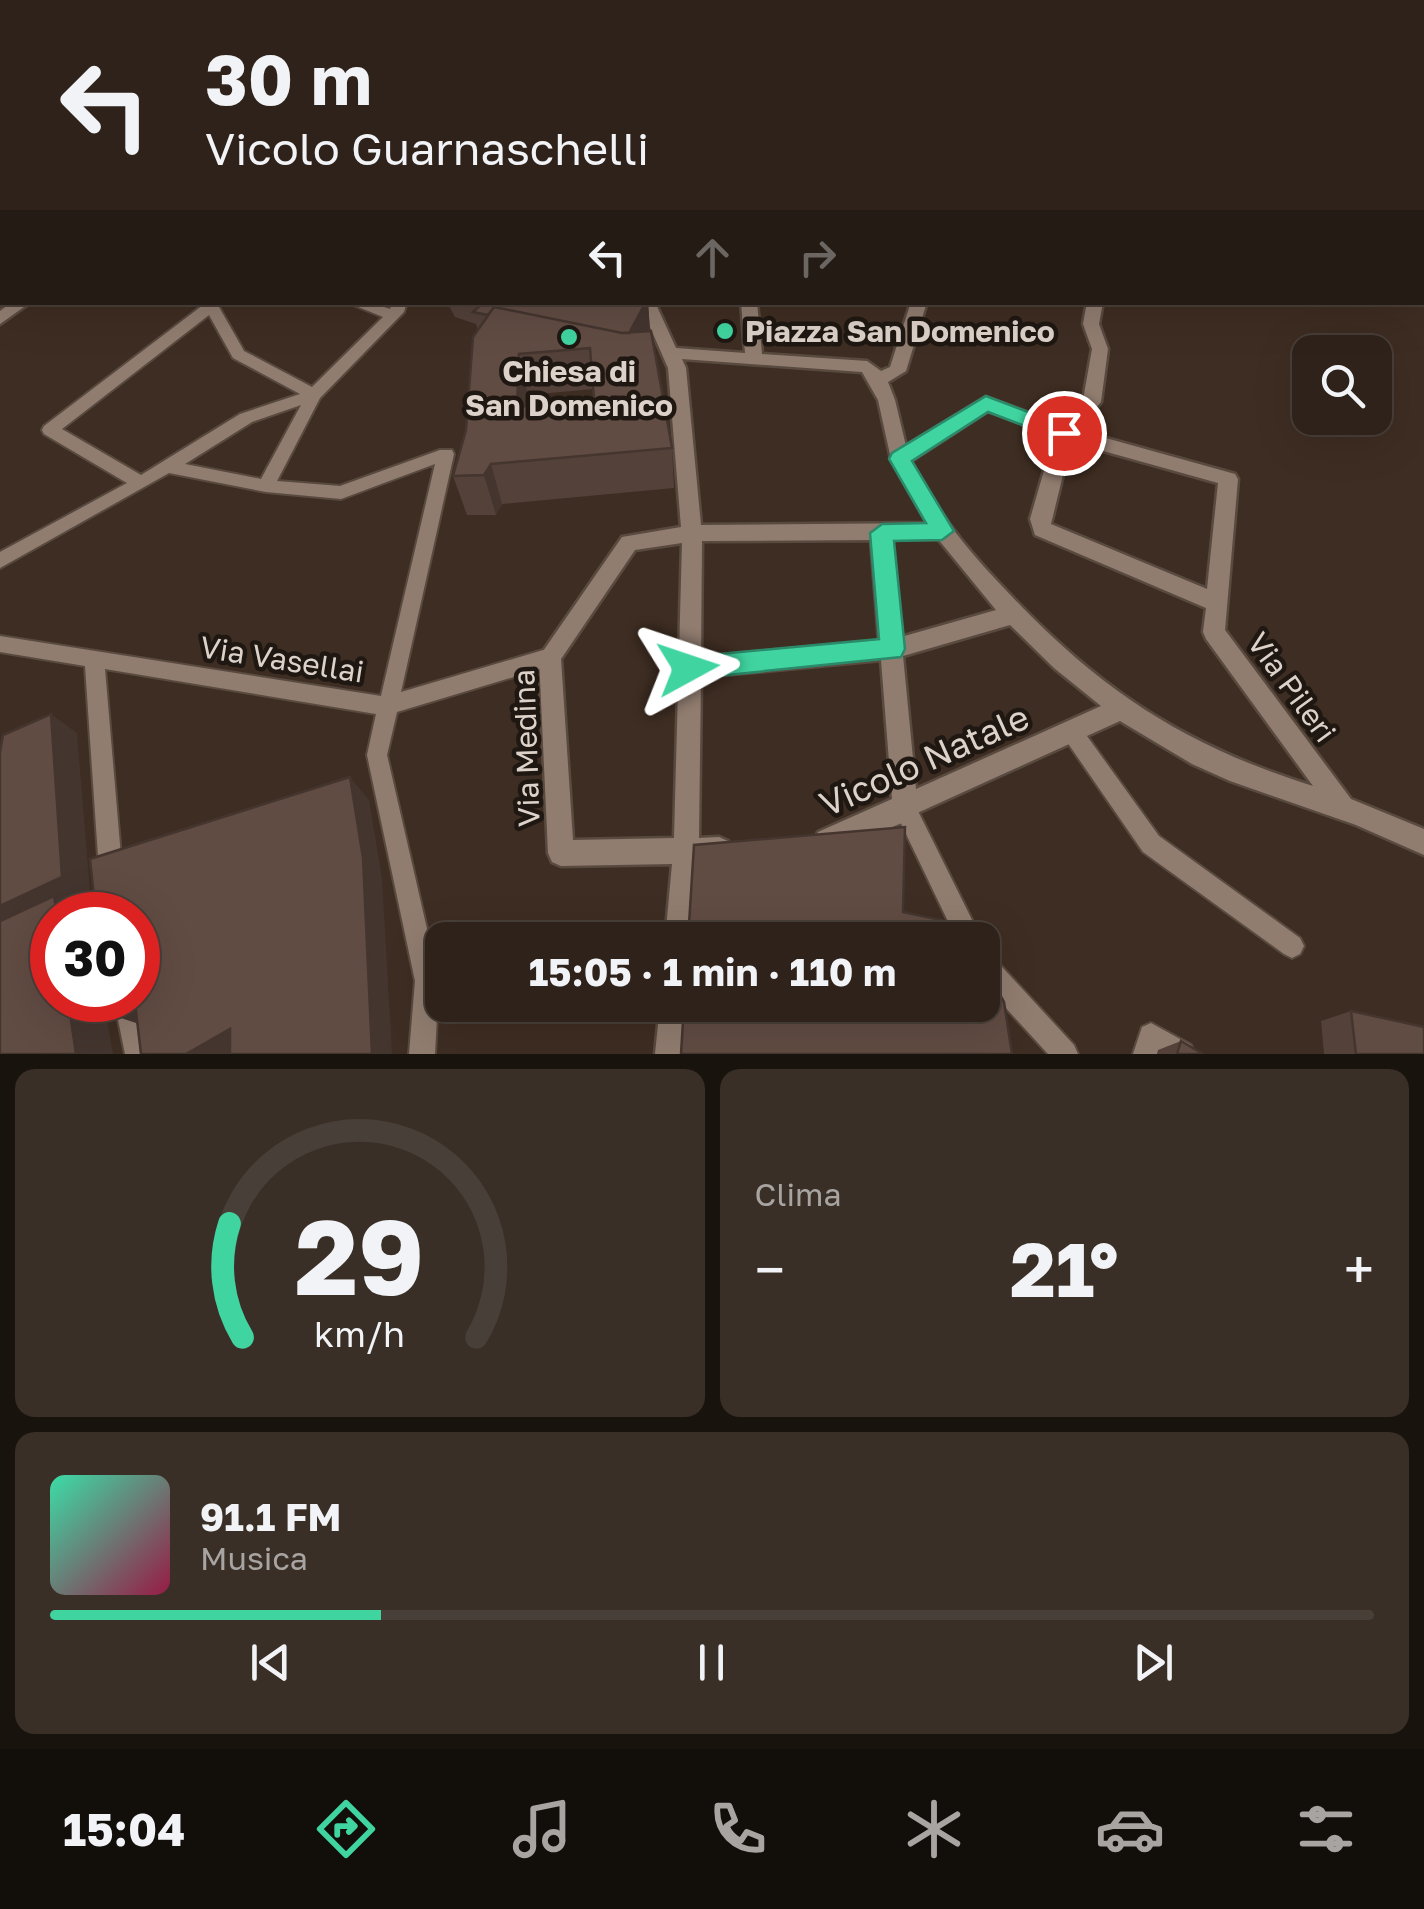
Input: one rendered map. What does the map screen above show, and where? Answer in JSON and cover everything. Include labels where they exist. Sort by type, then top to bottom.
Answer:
[{"type":"street","points":[[649,305],[679,380],[692,533],[686,852],[680,922]]},
{"type":"street","points":[[749,305],[754,358]]},
{"type":"street","points":[[918,305],[889,374],[900,459],[942,531],[1016,614],[1068,666],[1158,734],[1238,772],[1342,806],[1424,842]]},
{"type":"street","points":[[1094,305],[1091,324],[1100,349],[1092,402],[1064,433],[1040,518],[1042,529],[1217,603]]},
{"type":"street","points":[[671,353],[867,367],[889,374]]},
{"type":"street","points":[[900,459],[986,403],[1064,433]]},
{"type":"street","name":"Via Pileri","points":[[1064,433],[1228,478],[1214,632],[1342,806]]},
{"type":"street","name":"Via Medina","points":[[686,852],[561,853],[550,657],[628,542],[692,533],[942,531]]},
{"type":"street","points":[[882,533],[905,809]]},
{"type":"street","points":[[688,668],[892,649],[1016,614]]},
{"type":"street","name":"Vicolo Natale","points":[[798,847],[817,846],[905,809],[1123,708]]},
{"type":"street","points":[[686,852],[742,849]]},
{"type":"street","points":[[670,1054],[673,1022]]},
{"type":"lane","points":[[141,483],[50,430],[210,305]]},
{"type":"lane","points":[[214,305],[238,354],[314,395]]},
{"type":"lane","points":[[266,486],[314,395],[396,309]]},
{"type":"lane","points":[[0,561],[141,483],[246,418],[314,395]]},
{"type":"lane","points":[[168,466],[266,486],[341,493],[446,454],[386,706],[378,756],[427,981],[422,1054]]},
{"type":"lane","name":"Via Vasellai","points":[[0,644],[386,706],[550,657]]},
{"type":"lane","points":[[94,660],[112,892]]},
{"type":"lane","points":[[1072,732],[1151,844],[1292,946]]},
{"type":"lane","points":[[905,809],[961,922]]},
{"type":"lane","points":[[1000,984],[1064,1054]]},
{"type":"lane","points":[[131,1022],[138,1054]]},
{"type":"lane","points":[[1146,1054],[1152,1036],[1182,1054]]},
{"type":"building","points":[[481,305],[644,305],[629,333],[494,307],[488,315],[473,312]]},
{"type":"building","points":[[494,307],[622,333],[651,331],[672,448],[491,464],[484,475],[453,476],[466,430],[473,337]],"holes":[[[590,348],[594,399],[517,407],[519,354]]]},
{"type":"building","points":[[51,714],[62,877],[0,906],[3,735]]},
{"type":"building","points":[[350,777],[363,858],[372,1054],[230,1054],[230,1029],[186,1054],[141,1054],[137,1022],[160,1022],[160,892],[94,892],[90,859]]},
{"type":"building","points":[[905,827],[903,912],[950,922],[689,922],[694,845]]},
{"type":"building","points":[[30,907],[30,1022],[71,1022],[76,1054],[0,1054],[0,921]]},
{"type":"building","points":[[1000,995],[1012,1054],[681,1054],[683,1022],[1000,1022]]},
{"type":"building","points":[[1351,1011],[1424,1027],[1424,1054],[1356,1054]]},
{"type":"building","points":[[1181,1041],[1203,1054],[1177,1054]]},
{"type":"place","name":"Piazza San Domenico","points":[[725,331]]},
{"type":"place","name":"Chiesa di San Domenico","points":[[569,337]]},
{"type":"route","points":[[688,668],[892,649],[882,533],[942,531],[900,459],[986,403],[1064,433]]}]
